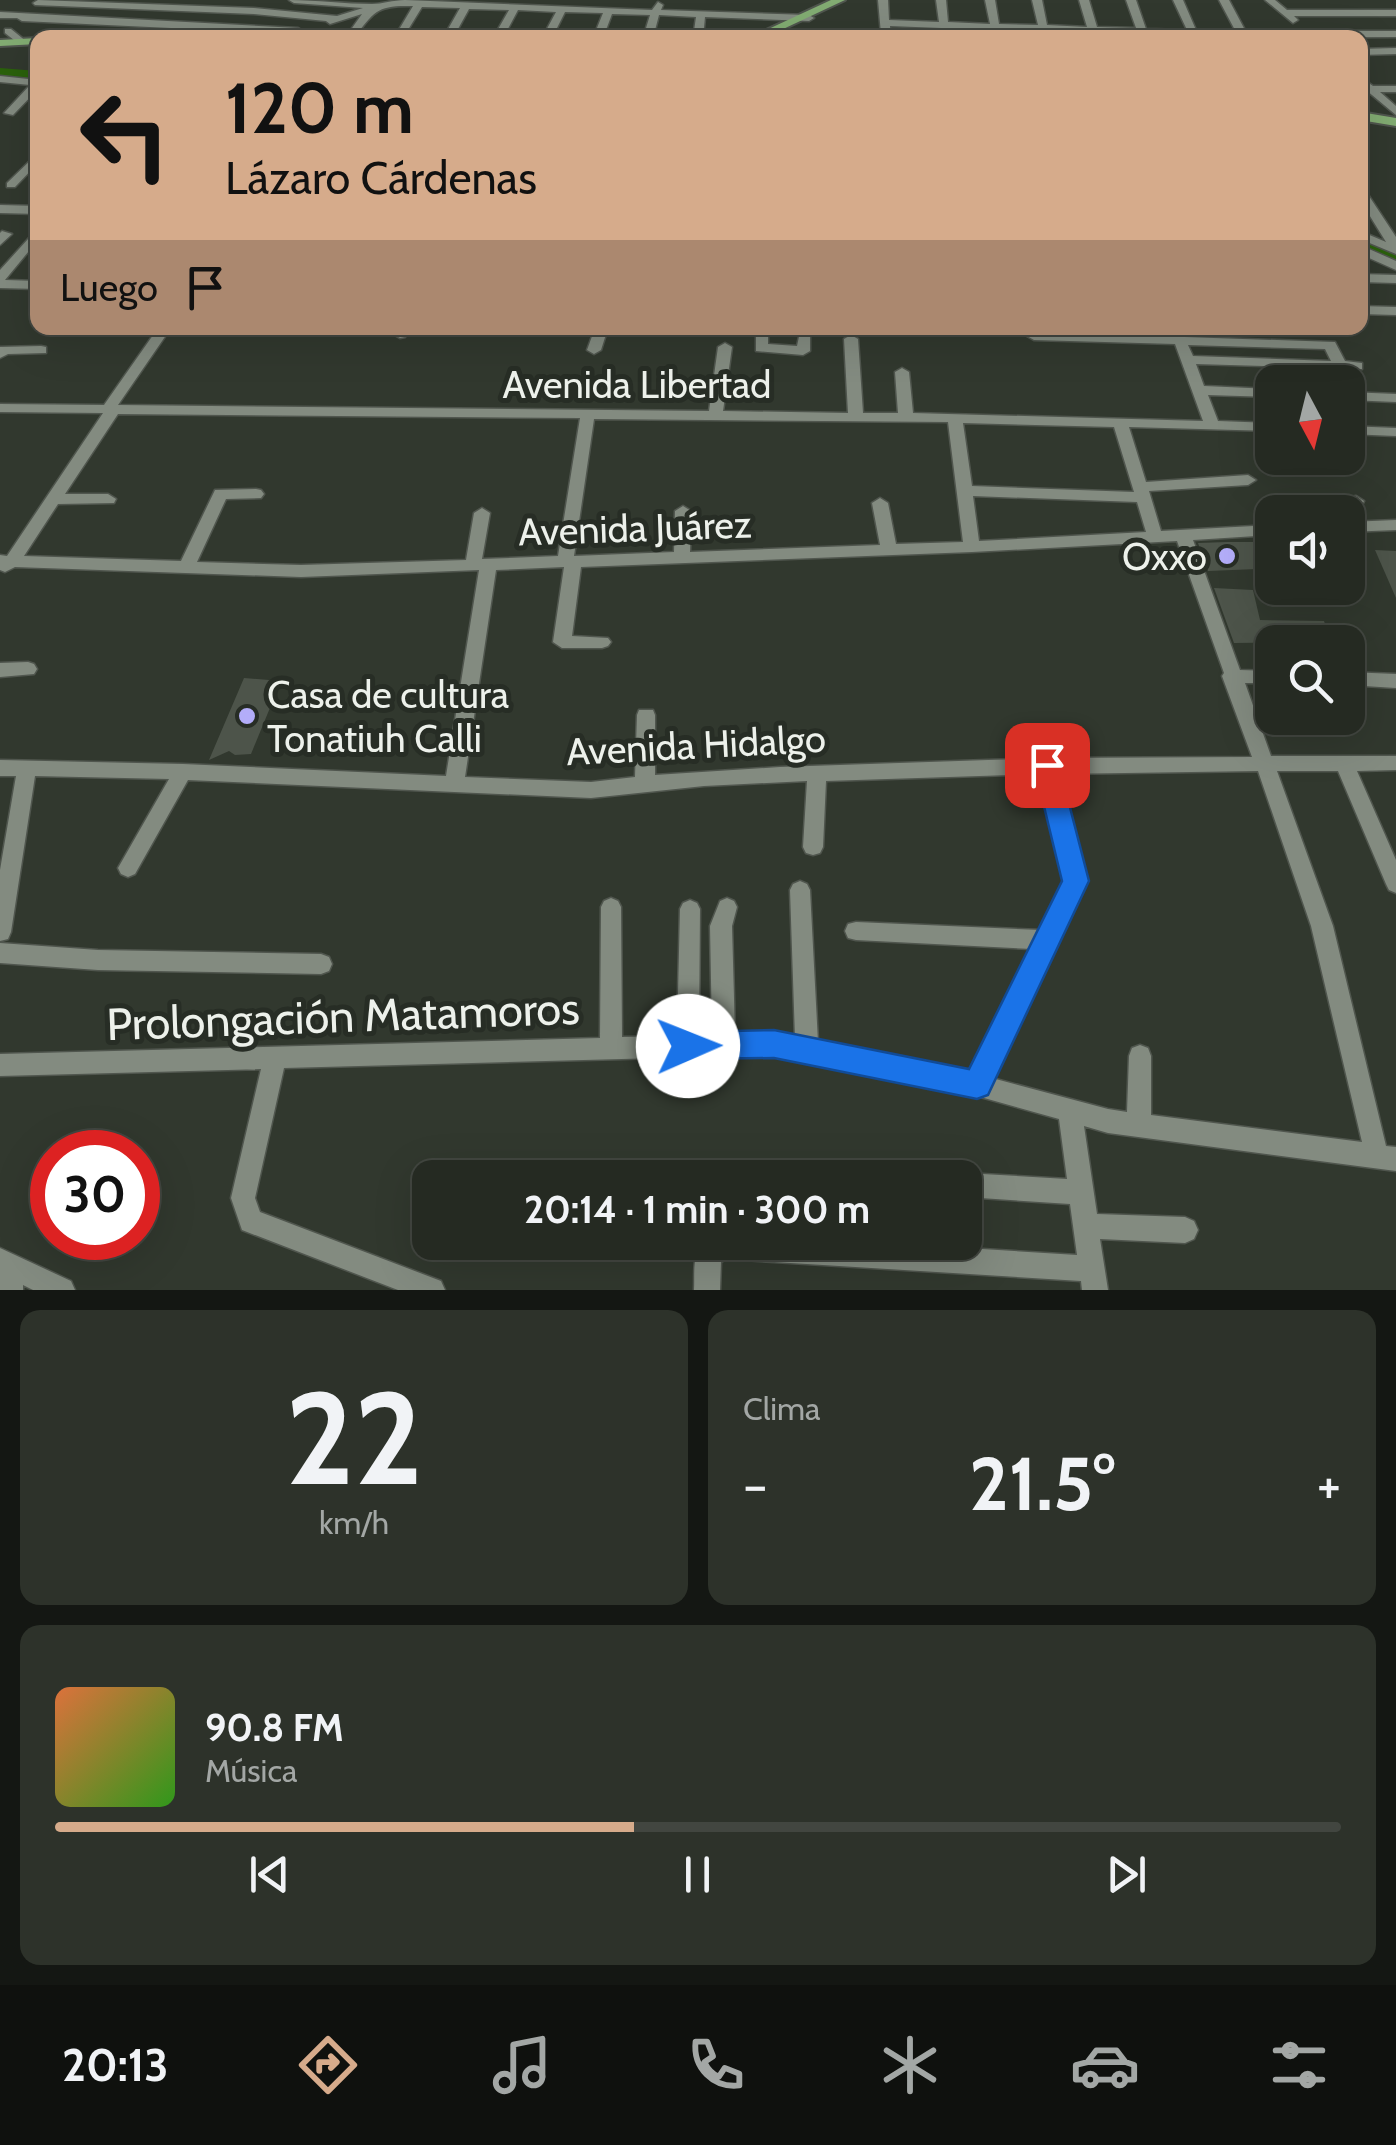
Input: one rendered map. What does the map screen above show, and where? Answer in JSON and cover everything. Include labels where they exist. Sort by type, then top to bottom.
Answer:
[{"type":"main road","points":[[781,30],[840,0]]},
{"type":"main road","points":[[773,30],[851,0]]},
{"type":"main road","points":[[0,43],[30,42]]},
{"type":"main road","points":[[1368,117],[1396,122]]},
{"type":"street","points":[[0,5],[15,0]]},
{"type":"street","points":[[239,30],[262,0]]},
{"type":"street","points":[[294,0],[375,7]]},
{"type":"street","points":[[650,30],[660,0]]},
{"type":"street","points":[[700,30],[710,0]]},
{"type":"street","points":[[758,16],[759,0]]},
{"type":"street","points":[[301,30],[396,1],[807,16],[806,0]]},
{"type":"street","points":[[883,0],[886,30]]},
{"type":"street","points":[[939,30],[942,0]]},
{"type":"street","points":[[886,23],[992,30],[990,0]]},
{"type":"street","points":[[1037,0],[1040,30]]},
{"type":"street","points":[[1084,0],[1087,30]]},
{"type":"street","points":[[1130,0],[1137,30]]},
{"type":"street","points":[[1178,0],[1191,30]]},
{"type":"street","points":[[1224,0],[1241,30]]},
{"type":"street","points":[[1270,0],[1304,30]]},
{"type":"street","points":[[22,42],[4,31],[39,2],[192,4],[338,19]]},
{"type":"street","points":[[452,30],[465,3]]},
{"type":"street","points":[[174,30],[192,4]]},
{"type":"street","points":[[403,30],[419,4]]},
{"type":"street","points":[[502,30],[513,5]]},
{"type":"street","points":[[551,30],[560,6]]},
{"type":"street","points":[[356,30],[375,7]]},
{"type":"street","points":[[1284,12],[1396,13]]},
{"type":"street","points":[[0,15],[287,30]]},
{"type":"street","points":[[1368,35],[1396,34]]},
{"type":"street","points":[[1368,52],[1393,53]]},
{"type":"street","points":[[3,82],[30,83]]},
{"type":"street","points":[[1368,87],[1396,112]]},
{"type":"street","points":[[1371,90],[1396,89]]},
{"type":"street","points":[[10,113],[30,92]]},
{"type":"street","points":[[11,185],[30,165]]},
{"type":"street","points":[[1368,201],[1390,228],[1396,248]]},
{"type":"street","points":[[0,209],[30,210]]},
{"type":"street","points":[[1368,238],[1396,248]]},
{"type":"street","points":[[0,281],[30,247]]},
{"type":"street","points":[[1368,253],[1396,266]]},
{"type":"street","points":[[1368,278],[1396,279]]},
{"type":"street","points":[[0,281],[30,284]]},
{"type":"street","points":[[1368,310],[1396,311]]},
{"type":"street","points":[[4,564],[55,499],[112,412],[112,403],[159,335]]},
{"type":"street","points":[[594,350],[599,335]]},
{"type":"street","points":[[762,335],[761,348],[768,351],[803,352],[805,335]]},
{"type":"street","points":[[1034,336],[1106,335]]},
{"type":"street","points":[[1178,335],[1212,424]]},
{"type":"street","points":[[1192,335],[1330,345],[1340,365]]},
{"type":"street","points":[[851,338],[856,418]]},
{"type":"street","points":[[715,417],[725,346]]},
{"type":"street","points":[[3,347],[41,350]]},
{"type":"street","points":[[1188,360],[1315,365]]},
{"type":"street","points":[[902,372],[906,418]]},
{"type":"street","points":[[1199,390],[1255,392]]},
{"type":"street","points":[[1365,397],[1396,398]]},
{"type":"street","name":"Avenida Libertad","points":[[0,408],[956,418],[1255,426]]},
{"type":"street","points":[[587,417],[562,642],[602,642]]},
{"type":"street","points":[[956,418],[972,546]]},
{"type":"street","points":[[1120,422],[1155,536]]},
{"type":"street","points":[[1365,431],[1396,432]]},
{"type":"street","points":[[965,491],[1141,492],[1248,480]]},
{"type":"street","points":[[186,569],[220,494],[256,494]]},
{"type":"street","points":[[55,499],[108,500]]},
{"type":"street","points":[[880,503],[889,549]]},
{"type":"street","points":[[682,558],[683,511]]},
{"type":"street","points":[[454,784],[481,566],[482,513]]},
{"type":"street","points":[[1365,526],[1396,525]]},
{"type":"street","name":"Avenida Juárez","points":[[4,564],[302,572],[1255,531]]},
{"type":"street","points":[[1183,534],[1322,926],[1387,1158]]},
{"type":"street","points":[[0,670],[28,668]]},
{"type":"street","points":[[1231,676],[1255,677]]},
{"type":"street","points":[[1365,680],[1396,681]]},
{"type":"street","points":[[645,782],[646,714]]},
{"type":"street","points":[[1344,763],[1396,884]]},
{"type":"street","name":"Avenida Hidalgo","points":[[0,768],[591,790],[645,782],[1047,765],[1396,763]]},
{"type":"street","points":[[977,1084],[1076,881],[1047,765]]},
{"type":"street","points":[[0,932],[27,769]]},
{"type":"street","points":[[128,868],[183,772]]},
{"type":"street","points":[[813,846],[817,773]]},
{"type":"street","points":[[800,890],[808,1051]]},
{"type":"street","points":[[611,907],[611,1048]]},
{"type":"street","points":[[724,1045],[722,926],[727,907]]},
{"type":"street","points":[[688,1046],[690,909]]},
{"type":"street","points":[[856,931],[1045,940]]},
{"type":"street","points":[[0,953],[98,960],[321,964]]},
{"type":"street","name":"Prolongación Matamoros","points":[[0,1065],[774,1044],[977,1084],[1070,1113],[1139,1126],[1387,1158]]},
{"type":"street","points":[[1139,1126],[1140,1056]]},
{"type":"street","points":[[275,1058],[243,1198],[251,1221],[432,1290]]},
{"type":"street","points":[[707,1290],[709,1255],[725,1246],[1093,1279],[1070,1113]]},
{"type":"street","points":[[982,1186],[1081,1192]]},
{"type":"street","points":[[1086,1226],[1184,1230]]},
{"type":"street","points":[[6,1272],[62,1290]]},
{"type":"building","name":"Oxxo","points":[[1253,542],[1255,569],[1208,571],[1198,543]]},
{"type":"building","points":[[1375,550],[1396,551],[1396,598]]},
{"type":"building","points":[[1214,588],[1253,590],[1260,620],[1324,621],[1325,625],[1255,625],[1255,643],[1234,643]]},
{"type":"building","name":"Casa de cultura Tonatiuh Calli","points":[[244,678],[281,681],[251,754],[235,755],[229,751],[209,760]]},
{"type":"waterway","points":[[0,72],[30,74]]},
{"type":"waterway","points":[[1368,247],[1396,261]]},
{"type":"place","name":"Oxxo","points":[[1227,556]]},
{"type":"place","name":"Casa de cultura Tonatiuh Calli","points":[[247,716]]},
{"type":"route","points":[[688,1046],[774,1044],[977,1084],[1076,881],[1047,765]]}]
